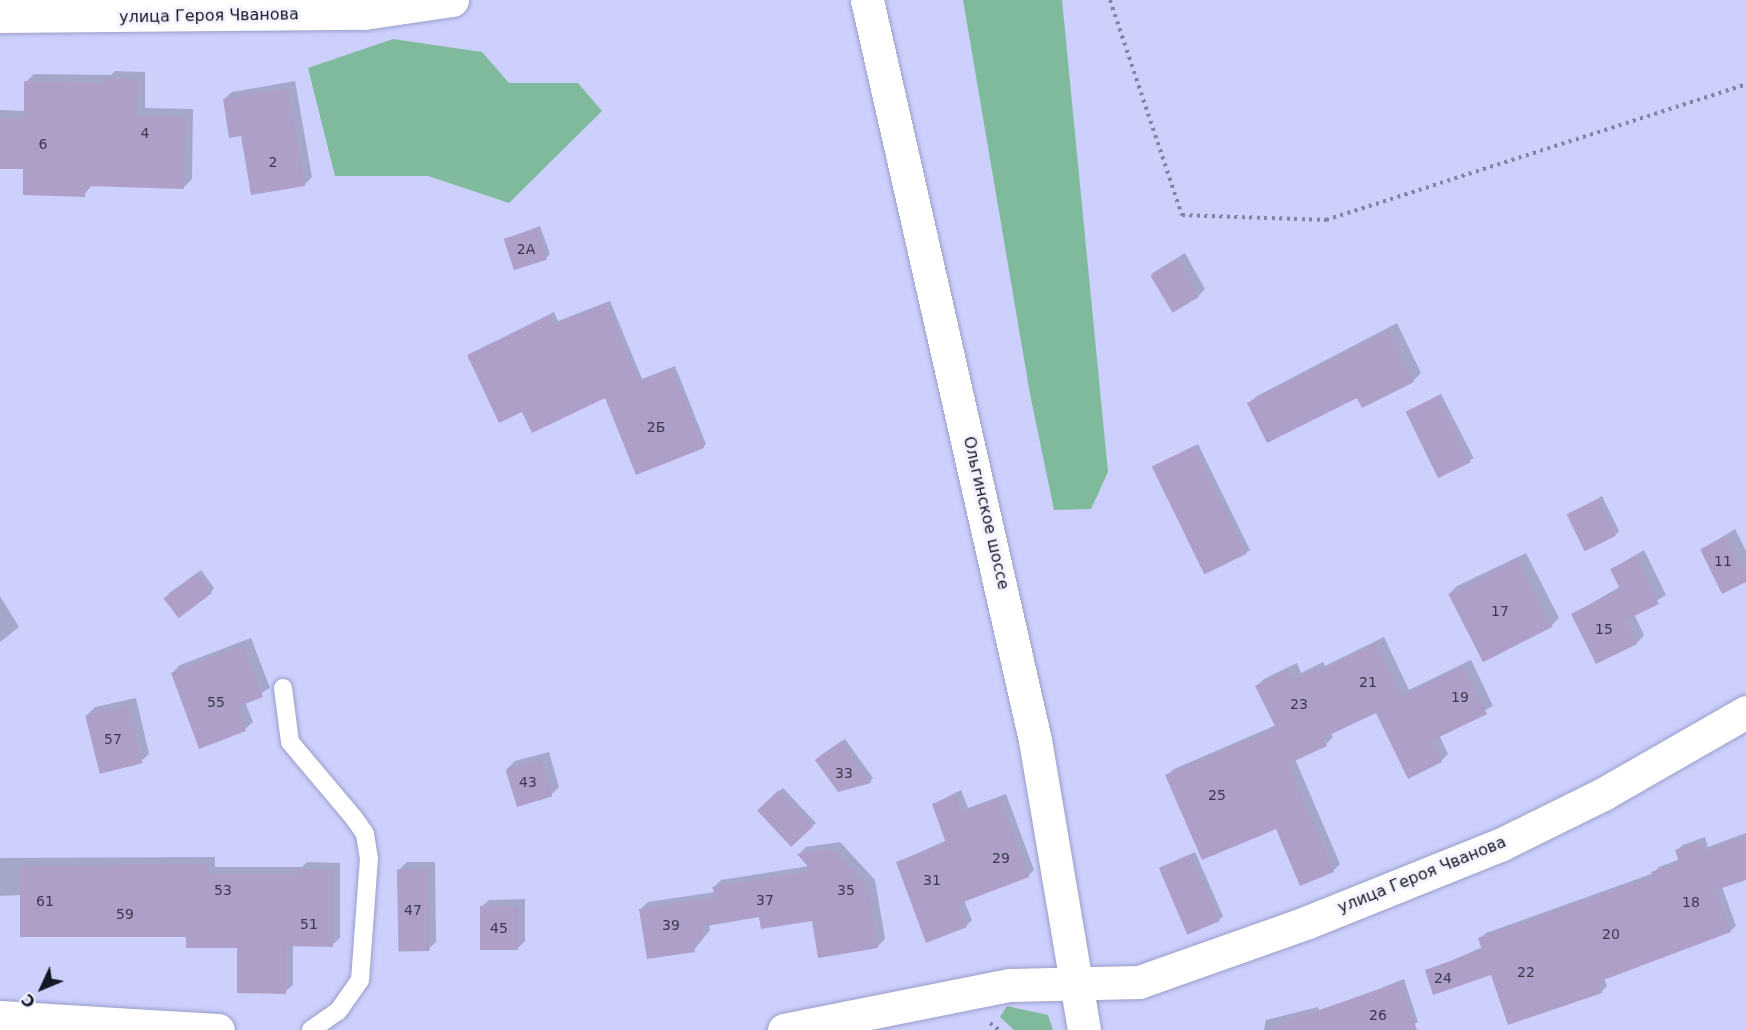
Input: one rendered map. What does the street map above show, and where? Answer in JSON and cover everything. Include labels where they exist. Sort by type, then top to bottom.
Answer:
[{"type":"street","name":"улица Героя Чванова","points":[[0,16],[364,13],[452,0]]},
{"type":"street","name":"Ольгинское шоссе","points":[[867,0],[1025,695],[1084,1030]]},
{"type":"street","name":"улица Героя Чванова","points":[[784,1030],[1010,985],[1139,982],[1308,922],[1489,849],[1603,794],[1746,712]]},
{"type":"street","points":[[0,1017],[132,1027],[218,1030]]},
{"type":"lane","points":[[283,688],[290,742],[365,834],[369,858],[360,980],[339,1011],[311,1030]]},
{"type":"path","points":[[1110,0],[1182,215],[1326,220],[1746,84]]},
{"type":"green space","points":[[963,0],[1062,0],[1108,472],[1091,509],[1054,510],[1030,394]]},
{"type":"green space","points":[[393,39],[482,52],[509,83],[578,83],[602,111],[509,203],[428,176],[335,176],[308,68]]},
{"type":"green space","points":[[1007,1006],[1048,1015],[1053,1030],[1014,1030],[1000,1017]]},
{"type":"building","points":[[105,78],[138,79],[137,115],[186,117],[184,189],[85,186],[85,197],[23,195],[23,169],[0,169],[0,118],[24,118],[24,81],[105,83]]},
{"type":"building","points":[[288,88],[305,186],[251,195],[241,136],[229,138],[223,99]]},
{"type":"building","points":[[537,228],[547,259],[514,270],[504,239]]},
{"type":"building","points":[[1177,260],[1199,297],[1173,313],[1150,276]]},
{"type":"building","points":[[606,303],[639,382],[672,369],[704,448],[636,475],[605,398],[532,433],[522,412],[499,423],[467,355],[550,315],[554,324]]},
{"type":"building","points":[[1389,330],[1414,382],[1362,408],[1357,398],[1267,443],[1247,403]]},
{"type":"building","points":[[1438,396],[1470,463],[1438,478],[1406,412]]},
{"type":"building","points":[[1194,446],[1247,554],[1204,574],[1152,467]]},
{"type":"building","points":[[1598,499],[1616,536],[1585,551],[1567,514]]},
{"type":"building","points":[[1727,536],[1746,574],[1746,582],[1722,594],[1700,549]]},
{"type":"building","points":[[1636,556],[1659,604],[1626,620],[1637,644],[1596,664],[1571,614],[1620,589],[1610,569]]},
{"type":"building","points":[[1518,559],[1553,627],[1483,662],[1449,594]]},
{"type":"building","points":[[197,573],[212,593],[179,618],[163,598]]},
{"type":"building","points":[[1377,643],[1402,696],[1464,666],[1487,714],[1431,741],[1442,762],[1408,779],[1376,713],[1323,738],[1327,746],[1288,764],[1334,872],[1300,886],[1276,829],[1202,860],[1165,775],[1276,728],[1255,686],[1289,669],[1294,679],[1316,668],[1318,672]]},
{"type":"building","points":[[243,645],[263,697],[237,707],[246,731],[199,749],[171,673]]},
{"type":"building","points":[[128,705],[143,763],[100,774],[85,716]]},
{"type":"building","points":[[841,741],[871,783],[838,792],[815,760]]},
{"type":"building","points":[[541,759],[552,796],[517,807],[506,770]]},
{"type":"building","points":[[779,790],[813,827],[791,847],[757,810]]},
{"type":"building","points":[[955,795],[962,813],[1000,798],[1029,877],[958,904],[967,927],[926,943],[896,862],[946,843],[932,804]]},
{"type":"building","points":[[1746,836],[1746,880],[1716,890],[1731,932],[1598,982],[1602,993],[1508,1025],[1491,975],[1433,995],[1425,970],[1482,950],[1478,938],[1653,876],[1651,872],[1679,862],[1675,850],[1699,842],[1703,851]]},
{"type":"building","points":[[832,849],[868,888],[878,948],[818,958],[812,921],[761,929],[759,917],[701,927],[703,939],[693,941],[695,952],[647,959],[639,909],[716,897],[712,887],[812,871],[797,854]]},
{"type":"building","points":[[1191,854],[1220,921],[1187,935],[1159,868]]},
{"type":"building","points":[[209,864],[208,874],[298,874],[298,869],[333,870],[333,947],[286,946],[286,994],[237,993],[237,948],[186,948],[186,937],[20,937],[20,865]]},
{"type":"building","points":[[428,869],[429,951],[398,952],[397,870]]},
{"type":"building","points":[[480,906],[518,906],[518,950],[480,950]]},
{"type":"building","points":[[1400,982],[1417,1030],[1274,1030],[1273,1026]]}]
